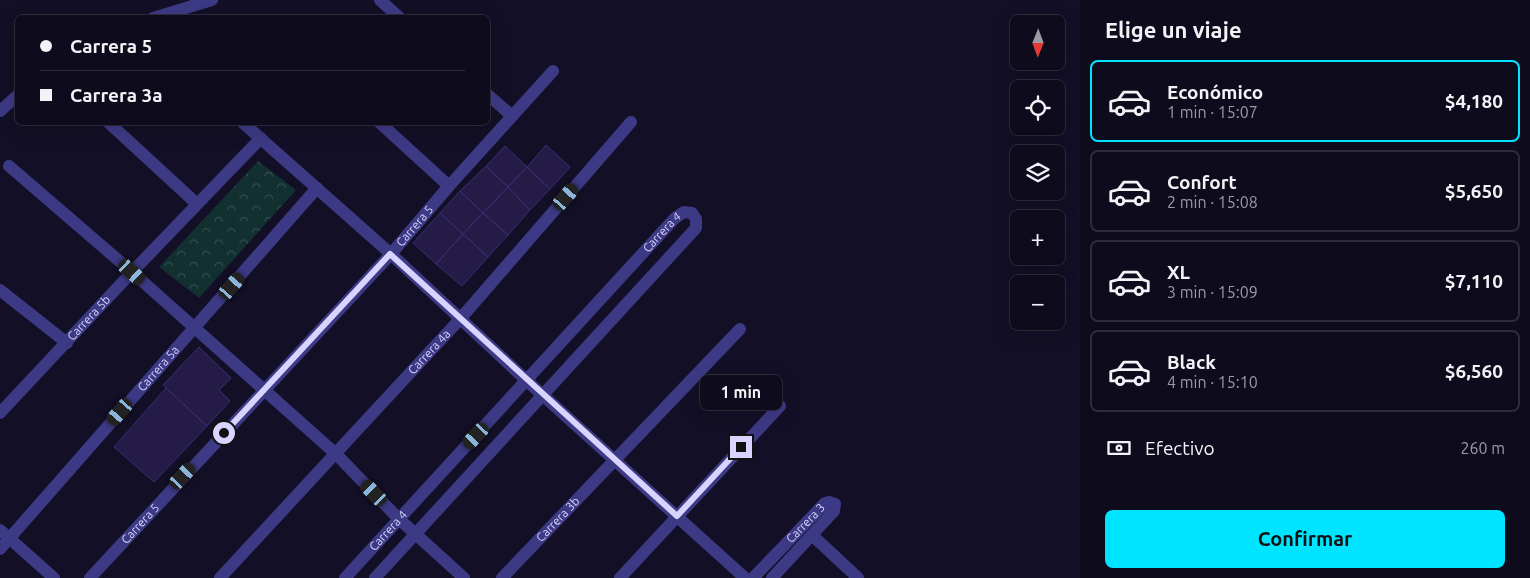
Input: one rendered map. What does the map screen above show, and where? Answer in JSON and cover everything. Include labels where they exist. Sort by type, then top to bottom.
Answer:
[{"type":"street","points":[[163,15],[212,0]]},
{"type":"street","points":[[380,0],[397,15]]},
{"type":"street","name":"Carrera 5","points":[[90,578],[390,254],[553,71]]},
{"type":"street","points":[[490,97],[512,116]]},
{"type":"street","points":[[0,111],[15,98]]},
{"type":"street","name":"Carrera 4a","points":[[220,578],[461,318],[631,122]]},
{"type":"street","points":[[111,125],[197,204]]},
{"type":"street","points":[[246,125],[461,318],[526,380],[745,578]]},
{"type":"street","points":[[382,125],[449,186]]},
{"type":"street","name":"Carrera 5b","points":[[0,413],[261,138]]},
{"type":"street","points":[[9,166],[132,272],[336,454],[399,519],[464,578]]},
{"type":"street","name":"Carrera 5a","points":[[0,549],[5,534],[195,328],[317,188]]},
{"type":"street","name":"Carrera 4","points":[[345,578],[675,218],[684,212],[692,214],[696,219],[696,228],[375,578]]},
{"type":"street","points":[[0,290],[67,343]]},
{"type":"street","name":"Carrera 3b","points":[[502,578],[740,329]]},
{"type":"street","points":[[620,578],[780,406]]},
{"type":"street","name":"Carrera 3","points":[[753,578],[825,503],[835,504],[834,511],[772,578]]},
{"type":"street","points":[[5,534],[54,578]]},
{"type":"street","points":[[812,535],[858,578]]},
{"type":"green space","points":[[258,161],[296,190],[199,298],[159,267]]},
{"type":"building","points":[[546,145],[570,167],[550,189],[527,167]]},
{"type":"building","points":[[505,146],[527,167],[508,187],[486,166]]},
{"type":"building","points":[[486,166],[508,187],[483,213],[460,191]]},
{"type":"building","points":[[527,167],[550,189],[530,210],[508,187]]},
{"type":"building","points":[[508,187],[530,210],[508,235],[483,213]]},
{"type":"building","points":[[460,191],[483,213],[463,234],[440,213]]},
{"type":"building","points":[[440,213],[463,234],[436,264],[413,243]]},
{"type":"building","points":[[483,213],[508,235],[488,257],[463,234]]},
{"type":"building","points":[[463,234],[488,257],[462,286],[436,264]]},
{"type":"building","points":[[199,347],[231,378],[219,390],[230,401],[207,426],[163,385]]},
{"type":"building","points":[[166,388],[207,426],[154,482],[114,447]]},
{"type":"route","points":[[224,433],[390,254],[677,516],[741,447]]}]
